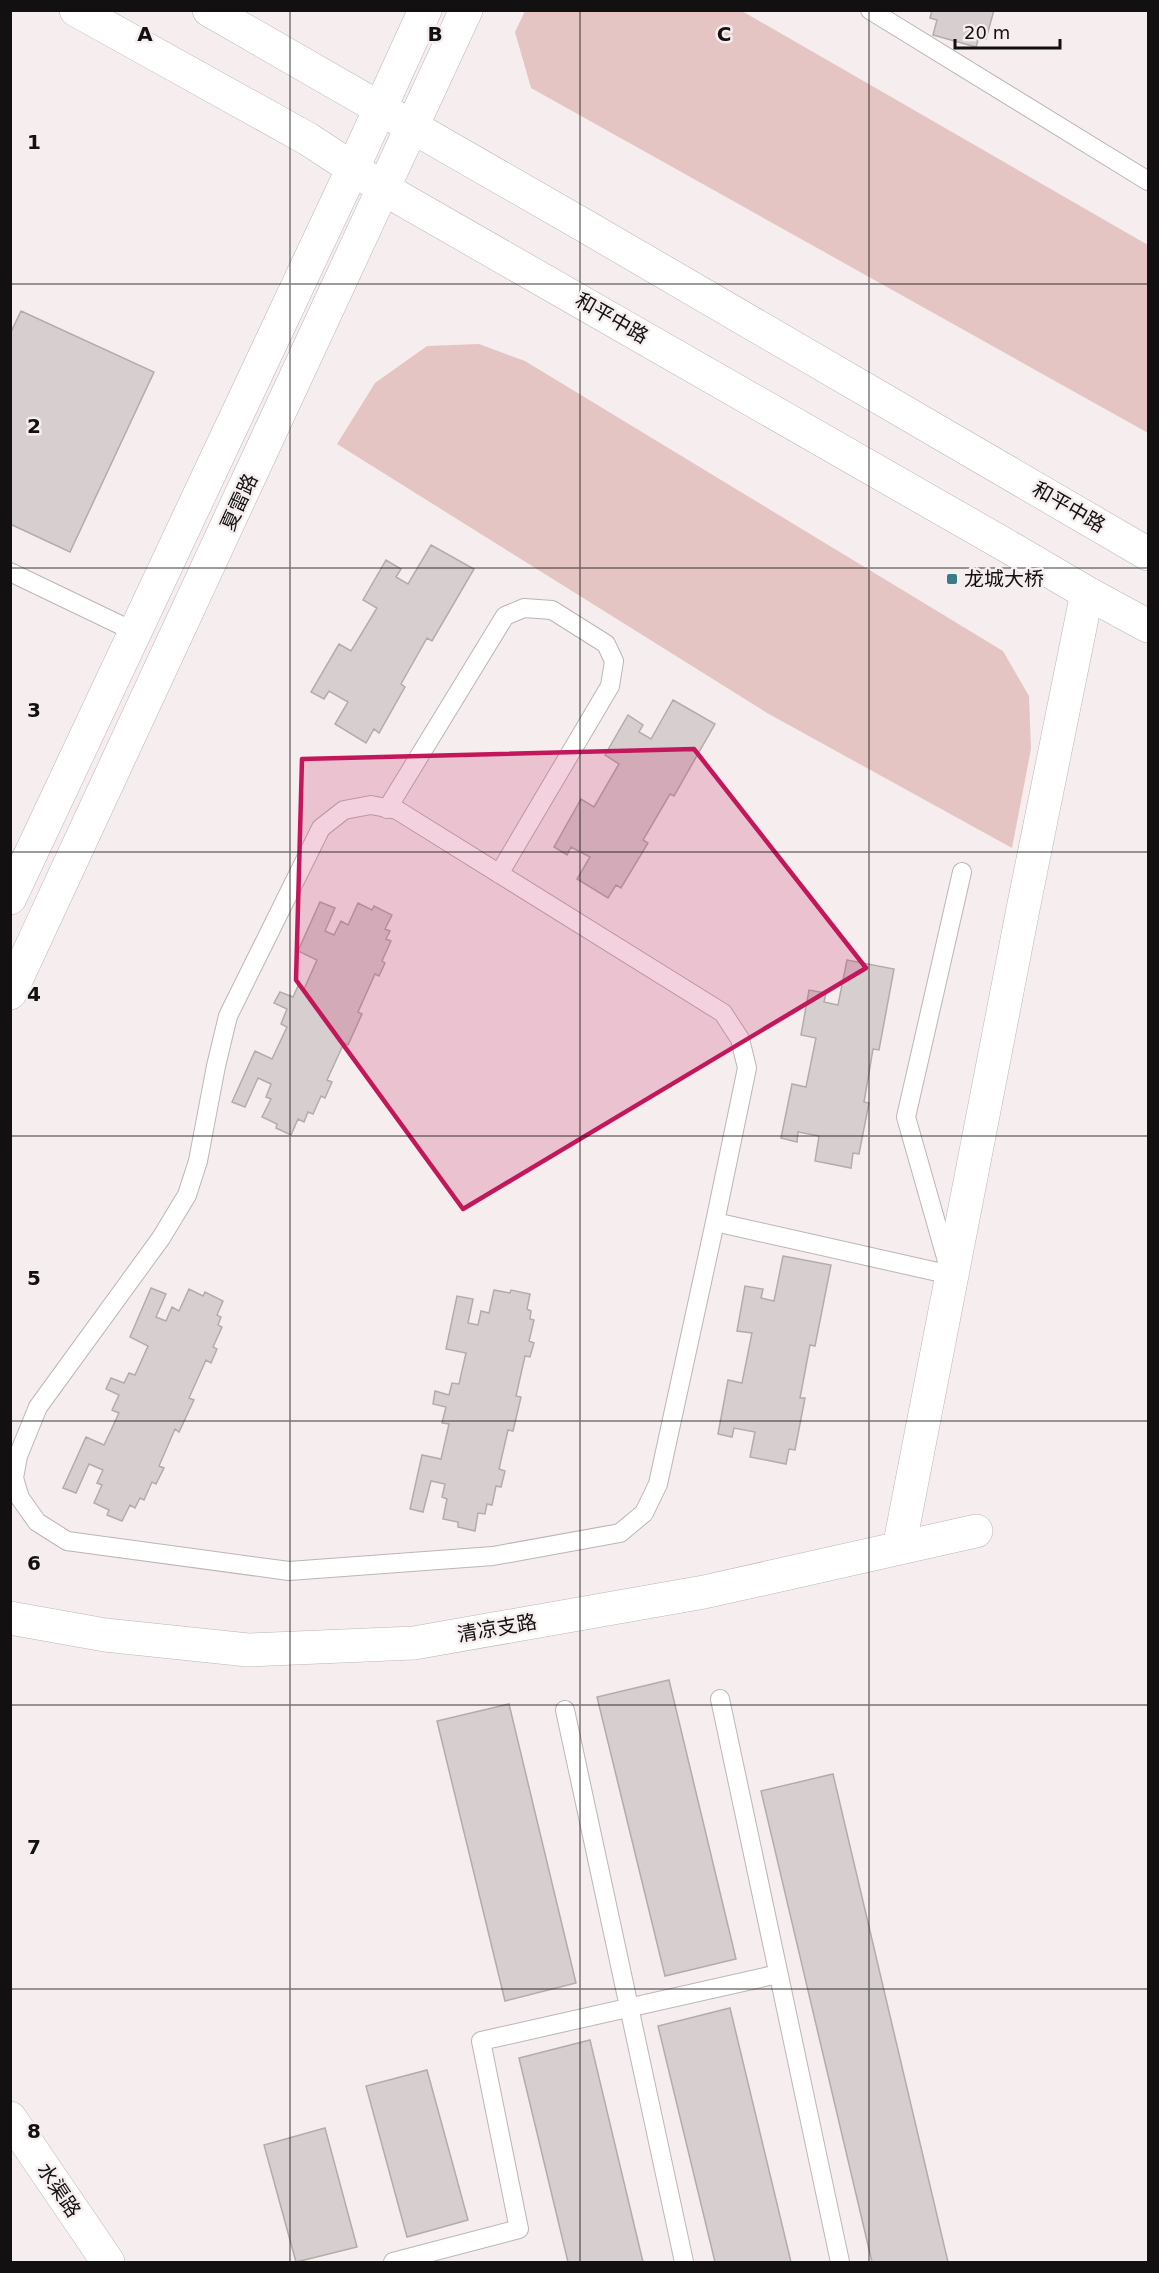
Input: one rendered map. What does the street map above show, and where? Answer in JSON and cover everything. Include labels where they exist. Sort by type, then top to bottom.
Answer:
[{"type":"street","name":"和平中路","points":[[76,10],[308,139],[384,189],[1087,593],[1149,626]]},
{"type":"street","name":"和平中路","points":[[209,10],[247,21],[413,127],[1149,554]]},
{"type":"street","name":"夏雷路","points":[[10,898],[425,10]]},
{"type":"street","name":"夏雷路","points":[[10,993],[466,10]]},
{"type":"street","points":[[1046,494],[1149,537]]},
{"type":"street","points":[[898,1548],[1087,593],[1149,637]]},
{"type":"street","name":"清凉支路","points":[[10,1618],[105,1635],[248,1650],[414,1643],[704,1592],[976,1531]]},
{"type":"street","name":"水渠路","points":[[10,2118],[108,2262]]},
{"type":"lane","points":[[870,10],[1149,181]]},
{"type":"lane","points":[[10,572],[135,632]]},
{"type":"lane","points":[[387,808],[505,616],[524,608],[552,610],[606,644],[614,661],[610,686],[499,874]]},
{"type":"lane","points":[[371,805],[387,808],[397,810],[723,1013],[740,1039],[747,1068],[658,1484],[644,1513],[620,1533],[493,1556],[289,1571],[67,1541],[37,1522],[20,1498],[16,1488],[14,1478],[18,1456],[38,1407],[161,1238],[187,1195],[198,1161],[228,1016],[321,828],[344,810],[371,805]]},
{"type":"lane","points":[[715,1222],[951,1275],[906,1117],[962,872]]},
{"type":"lane","points":[[720,1699],[840,2262]]},
{"type":"lane","points":[[565,1710],[684,2262]]},
{"type":"lane","points":[[393,2262],[519,2229],[481,2042],[778,1974]]},
{"type":"highlighted area","points":[[694,749],[866,968],[463,1209],[296,980],[302,759]]},
{"type":"shaded area","points":[[525,11],[742,11],[1148,245],[1148,433],[531,88],[515,32]]},
{"type":"shaded area","points":[[479,344],[525,361],[1003,651],[1029,696],[1031,749],[1012,848],[767,713],[337,444],[375,383],[427,346]]},
{"type":"building","points":[[932,10],[994,10],[986,39],[979,37],[976,47],[933,35],[937,20],[930,18]]},
{"type":"building","points":[[21,311],[154,372],[70,552],[10,524],[10,334]]},
{"type":"building","points":[[431,545],[474,569],[432,641],[427,638],[401,684],[405,687],[379,733],[374,729],[366,743],[335,724],[348,702],[329,691],[324,699],[311,692],[339,644],[351,651],[377,608],[363,600],[386,560],[401,569],[396,577],[408,584]]},
{"type":"building","points":[[673,700],[715,724],[674,796],[670,794],[643,840],[648,843],[621,888],[616,885],[608,898],[577,879],[590,857],[571,847],[567,855],[554,847],[581,799],[594,807],[619,764],[605,755],[628,715],[643,725],[639,732],[651,739]]},
{"type":"building","points":[[320,902],[335,908],[325,931],[334,935],[341,921],[348,925],[358,903],[372,910],[374,906],[392,915],[385,929],[390,931],[386,939],[391,941],[382,961],[385,963],[379,976],[375,974],[358,1012],[362,1014],[348,1045],[344,1043],[327,1080],[332,1082],[325,1098],[321,1096],[313,1114],[308,1112],[304,1122],[298,1119],[291,1135],[276,1128],[277,1124],[262,1117],[271,1099],[266,1097],[271,1084],[258,1078],[245,1107],[232,1102],[255,1051],[272,1059],[287,1027],[281,1024],[287,1009],[274,1003],[280,992],[293,997],[298,986],[304,989],[317,960],[298,951]]},
{"type":"building","points":[[847,960],[894,969],[879,1050],[873,1049],[864,1102],[869,1103],[859,1154],[853,1153],[851,1168],[815,1161],[819,1136],[798,1132],[797,1142],[781,1138],[792,1084],[806,1087],[816,1038],[801,1035],[809,990],[826,993],[824,1002],[838,1005]]},
{"type":"building","points":[[783,1256],[831,1265],[815,1346],[810,1345],[800,1398],[805,1398],[795,1450],[789,1449],[786,1464],[750,1457],[755,1432],[734,1428],[732,1437],[718,1434],[728,1380],[742,1383],[752,1333],[737,1331],[745,1286],[763,1289],[761,1298],[774,1301]]},
{"type":"building","points":[[151,1288],[166,1294],[156,1317],[166,1321],[172,1307],[179,1311],[189,1289],[203,1296],[205,1292],[223,1301],[217,1315],[221,1317],[218,1325],[222,1327],[213,1347],[217,1349],[211,1363],[206,1360],[189,1398],[194,1400],[179,1432],[175,1429],[159,1466],[164,1468],[156,1484],[152,1482],[144,1500],[140,1498],[135,1508],[130,1505],[122,1521],[107,1515],[109,1510],[94,1503],[102,1485],[97,1483],[103,1470],[89,1464],[76,1493],[63,1488],[86,1437],[104,1445],[119,1413],[112,1410],[119,1395],[106,1389],[111,1378],[124,1383],[129,1373],[135,1375],[148,1346],[130,1337]]},
{"type":"building","points":[[494,1290],[510,1293],[511,1290],[530,1294],[527,1309],[531,1311],[530,1319],[534,1320],[529,1341],[534,1343],[530,1357],[525,1356],[516,1396],[521,1397],[513,1431],[508,1430],[499,1469],[505,1471],[501,1487],[496,1486],[492,1505],[487,1504],[485,1514],[478,1513],[475,1531],[458,1527],[458,1522],[443,1519],[447,1499],[442,1497],[445,1484],[431,1481],[423,1512],[410,1509],[422,1455],[441,1459],[449,1424],[442,1423],[446,1407],[433,1404],[435,1391],[449,1395],[452,1383],[459,1384],[466,1353],[446,1349],[457,1296],[473,1299],[468,1323],[478,1325],[481,1311],[489,1313]]},
{"type":"building","points":[[669,1680],[736,1959],[665,1976],[597,1697]]},
{"type":"building","points":[[509,1704],[576,1983],[505,2001],[437,1721]]},
{"type":"building","points":[[833,1774],[948,2262],[872,2262],[761,1791]]},
{"type":"building","points":[[730,2008],[791,2262],[715,2262],[658,2026]]},
{"type":"building","points":[[590,2040],[643,2262],[568,2262],[519,2058]]},
{"type":"building","points":[[427,2070],[468,2220],[407,2237],[366,2086]]},
{"type":"building","points":[[325,2128],[357,2247],[296,2262],[264,2145]]},
{"type":"place","name":"龙城大桥","points":[[952,579]]}]
